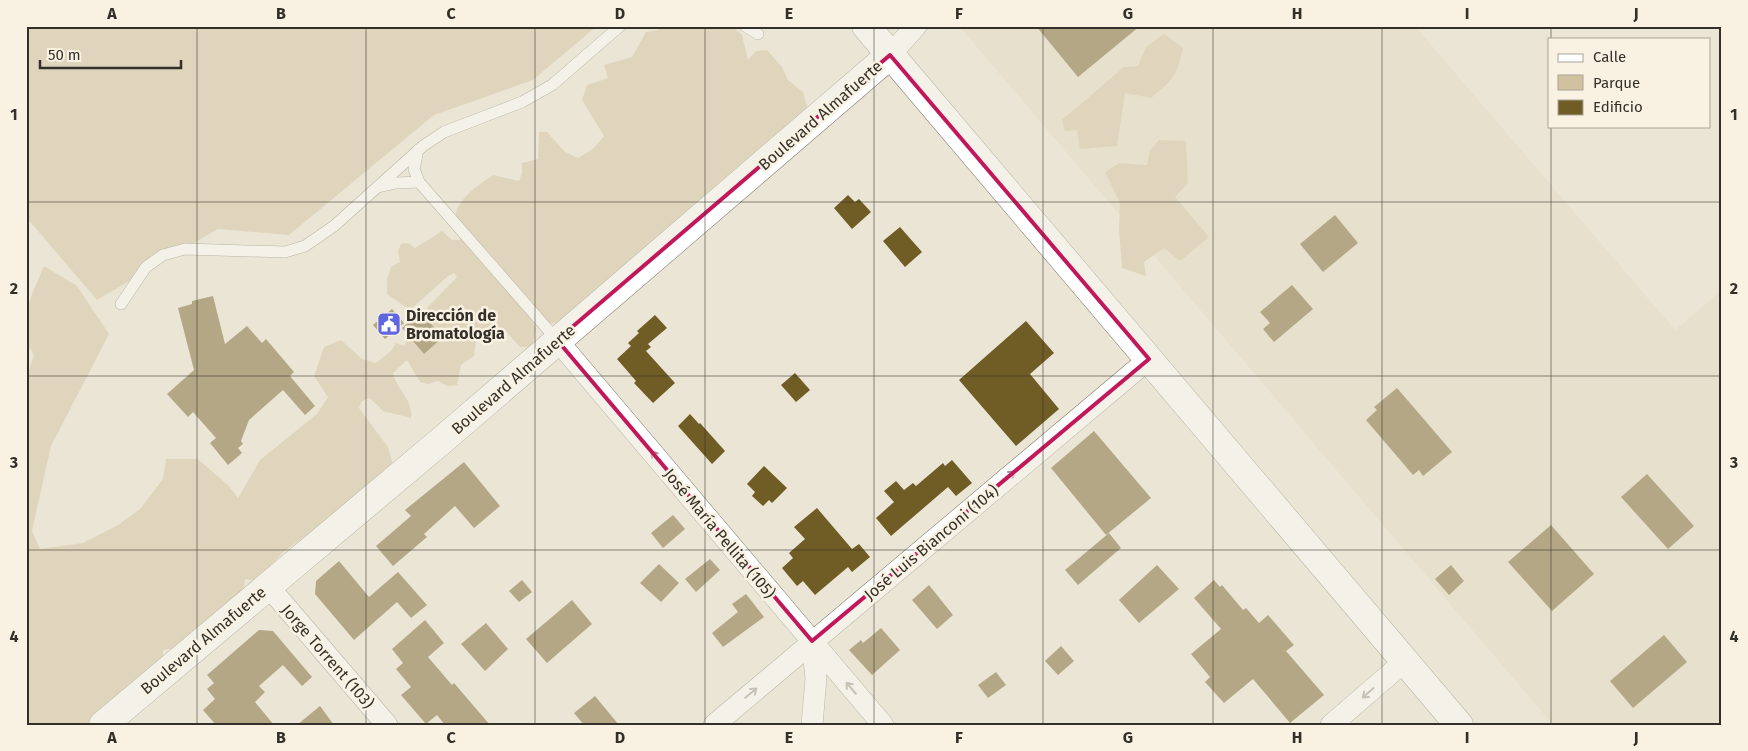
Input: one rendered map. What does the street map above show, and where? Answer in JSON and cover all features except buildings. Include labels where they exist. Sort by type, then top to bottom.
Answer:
[{"type":"main road","points":[[866,26],[1459,725]]},
{"type":"main road","name":"Boulevard Almafuerte","points":[[103,725],[441,441],[890,55]]},
{"type":"street","name":"Boulevard Almafuerte","points":[[890,55],[916,26]]},
{"type":"street","name":"José María Pellita (105)","points":[[558,340],[883,725]]},
{"type":"street","name":"José Luis Bianconi (104)","points":[[714,725],[1148,359]]},
{"type":"street","name":"Jorge Torrent (103)","points":[[268,586],[387,725]]},
{"type":"street","points":[[812,642],[816,678],[812,725]]},
{"type":"street","points":[[1331,725],[1405,661]]},
{"type":"lane","points":[[121,304],[146,267],[163,255],[185,250],[286,252],[305,246],[334,226],[418,150],[444,132],[522,102],[552,85],[620,26]]},
{"type":"lane","points":[[745,26],[758,34]]},
{"type":"lane","points":[[418,150],[414,168],[419,182],[558,340]]},
{"type":"lane","points":[[377,188],[396,183],[419,182]]},
{"type":"highlighted area","points":[[890,55],[1149,359],[812,641],[557,340]]},
{"type":"shaded area","points":[[959,26],[1415,26],[1675,330],[1722,290],[1722,725],[1553,725]]},
{"type":"green space","points":[[26,26],[597,26],[533,80],[434,115],[289,235],[218,229],[97,300],[26,217]]},
{"type":"green space","points":[[662,26],[732,26],[742,35],[748,60],[756,51],[767,50],[782,67],[788,80],[803,92],[808,110],[801,120],[790,123],[785,133],[775,144],[557,323],[546,323],[531,318],[536,329],[532,347],[520,347],[505,330],[477,331],[474,356],[461,365],[457,385],[447,386],[438,381],[428,384],[420,382],[407,360],[393,373],[410,405],[411,418],[383,411],[370,398],[362,401],[359,408],[388,447],[393,465],[338,512],[281,554],[262,576],[253,580],[245,579],[244,587],[240,592],[177,648],[163,650],[163,657],[88,725],[26,725],[26,379],[34,355],[26,342],[26,314],[44,266],[77,286],[109,334],[51,446],[32,531],[40,549],[83,543],[118,525],[140,509],[163,479],[166,459],[198,459],[229,486],[238,498],[260,460],[317,414],[328,397],[314,376],[324,347],[341,340],[362,359],[376,363],[391,351],[396,343],[405,346],[406,338],[420,332],[428,320],[427,308],[457,277],[454,273],[447,277],[410,310],[387,294],[387,279],[391,267],[400,262],[398,251],[401,244],[408,243],[415,248],[442,231],[452,240],[460,240],[456,214],[463,200],[475,188],[493,175],[519,181],[522,173],[522,163],[538,159],[539,132],[547,132],[564,151],[578,158],[594,148],[604,136],[582,100],[587,85],[608,78],[604,65],[632,57],[646,32],[658,30]]},
{"type":"green space","points":[[1164,34],[1183,48],[1179,65],[1173,77],[1151,98],[1125,93],[1117,146],[1080,149],[1077,130],[1065,131],[1062,120],[1124,67],[1138,66],[1146,47]]},
{"type":"green space","points":[[1159,140],[1186,141],[1188,183],[1175,197],[1209,237],[1180,261],[1164,248],[1144,262],[1146,276],[1122,268],[1119,230],[1120,203],[1105,172],[1119,163],[1147,165],[1150,150]]},
{"type":"place","name":"Dirección de Bromatología","points":[[389,324]]}]
